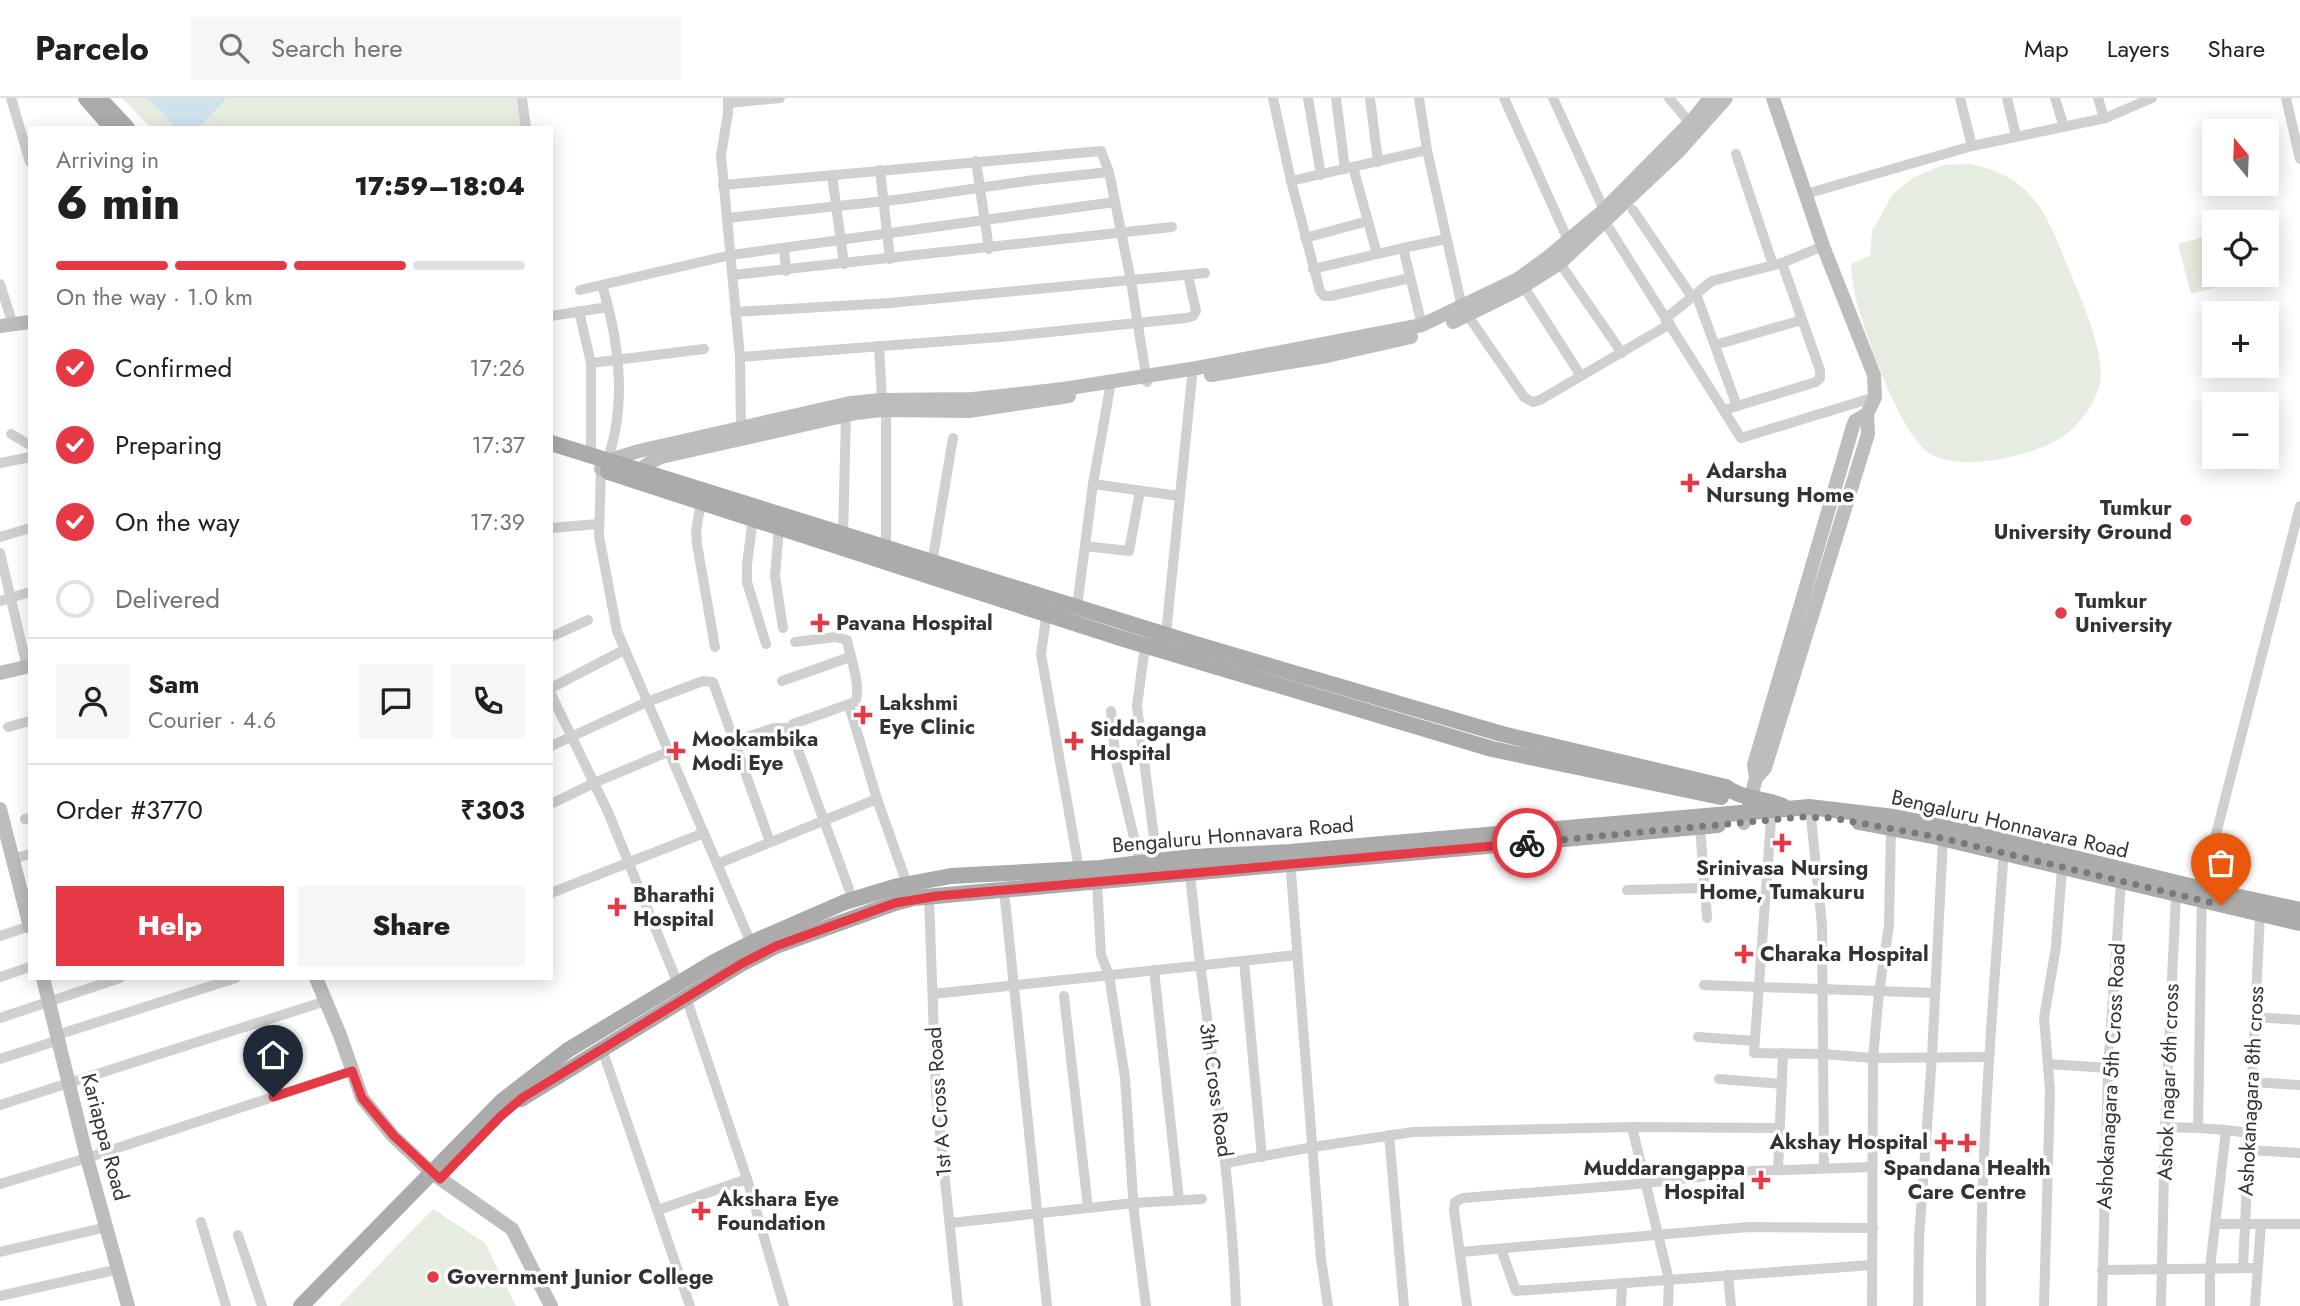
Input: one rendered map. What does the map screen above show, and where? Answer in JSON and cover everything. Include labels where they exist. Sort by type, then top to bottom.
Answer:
[{"type":"main road","points":[[86,98],[110,126]]},
{"type":"main road","points":[[99,98],[125,126]]},
{"type":"main road","points":[[634,474],[661,457],[850,403],[947,412],[993,409],[1050,400],[1422,325],[1464,312],[1557,258],[1568,240],[1604,216],[1710,98]]},
{"type":"main road","points":[[604,465],[677,441],[846,415],[884,405],[999,397],[1146,379],[1192,377],[1368,348],[1420,334],[1524,287],[1677,153],[1726,98]]},
{"type":"main road","points":[[1747,811],[1756,778],[1765,768],[1868,434],[1867,414],[1875,397],[1874,375],[1823,246],[1773,98]]},
{"type":"main road","points":[[7,326],[28,322]]},
{"type":"main road","points":[[553,444],[590,456],[604,465]]},
{"type":"main road","points":[[553,454],[634,474],[1048,607],[1077,607],[1502,734],[1726,788],[1747,811]]},
{"type":"main road","points":[[634,474],[701,502],[779,528],[886,549],[932,563],[1145,646],[1492,749],[1723,797],[1733,793]]},
{"type":"main road","points":[[0,673],[28,666]]},
{"type":"main road","points":[[1694,822],[1706,806],[1703,793]]},
{"type":"main road","name":"Bengaluru Honnavara Road","points":[[1747,811],[1771,820],[1798,814],[1809,807],[1894,817],[2202,895],[2260,914],[2300,923]]},
{"type":"main road","points":[[0,809],[2,827],[27,907]]},
{"type":"main road","name":"Bengaluru Honnavara Road","points":[[316,1306],[502,1101],[568,1050],[682,990],[776,946],[895,903],[929,897],[1190,874],[1290,859],[1694,822],[1747,811],[1833,818],[1943,839],[2004,847],[2062,868],[2176,895],[2202,895],[2300,910]]},
{"type":"main road","name":"Bengaluru Honnavara Road","points":[[301,1306],[436,1176],[522,1098],[601,1049],[751,943],[845,902],[907,884],[951,876],[1079,869],[1157,861],[1290,859]]},
{"type":"main road","name":"Kariappa Road","points":[[44,980],[87,1158],[128,1306]]},
{"type":"main road","points":[[317,980],[362,1098],[394,1136],[436,1176],[512,1229],[551,1306]]},
{"type":"street","points":[[11,98],[28,155]]},
{"type":"street","points":[[522,98],[526,126]]},
{"type":"street","points":[[742,433],[740,357],[721,155],[728,100],[780,98]]},
{"type":"street","points":[[1273,98],[1291,181],[1320,291],[1324,296],[1410,278]]},
{"type":"street","points":[[1308,98],[1321,175]]},
{"type":"street","points":[[1336,98],[1349,168],[1377,254]]},
{"type":"street","points":[[1370,98],[1378,162]]},
{"type":"street","points":[[1419,98],[1427,150],[1464,312],[1524,397],[1533,402],[1622,353],[1667,322],[1712,281],[1777,264],[1823,246]]},
{"type":"street","points":[[1504,98],[1568,240]]},
{"type":"street","points":[[1553,98],[1604,216],[1741,438],[1875,397]]},
{"type":"street","points":[[1669,98],[1690,123]]},
{"type":"street","points":[[1960,98],[1972,146]]},
{"type":"street","points":[[2007,98],[2016,136]]},
{"type":"street","points":[[2055,98],[2064,127]]},
{"type":"street","points":[[2098,98],[2104,118]]},
{"type":"street","points":[[1806,194],[1972,146],[2104,118],[2151,98]]},
{"type":"street","points":[[2286,98],[2300,159]]},
{"type":"street","points":[[723,185],[1101,150],[1109,172],[1131,281],[1146,379]]},
{"type":"street","points":[[1291,181],[1427,150]]},
{"type":"street","points":[[1724,410],[1816,382],[1820,377],[1820,370],[1802,320],[1777,264],[1736,154]]},
{"type":"street","points":[[976,161],[989,248]]},
{"type":"street","points":[[880,170],[890,259]]},
{"type":"street","points":[[727,218],[1109,172]]},
{"type":"street","points":[[832,175],[844,264]]},
{"type":"street","points":[[580,290],[731,256],[1115,201]]},
{"type":"street","points":[[1633,210],[1694,295],[1737,406]]},
{"type":"street","points":[[1305,238],[1368,221]]},
{"type":"street","points":[[733,275],[1171,227]]},
{"type":"street","points":[[1313,269],[1446,239]]},
{"type":"street","points":[[1402,248],[1422,325]]},
{"type":"street","points":[[784,249],[786,271]]},
{"type":"street","points":[[1557,258],[1622,353]]},
{"type":"street","points":[[735,312],[890,303],[1205,273]]},
{"type":"street","points":[[740,357],[1138,324],[1193,316],[1196,311],[1188,275]]},
{"type":"street","points":[[0,284],[7,326]]},
{"type":"street","points":[[601,285],[618,360],[615,435],[604,465],[597,524],[612,612],[624,650],[751,943]]},
{"type":"street","points":[[1524,287],[1581,376]]},
{"type":"street","points":[[553,316],[608,307]]},
{"type":"street","points":[[579,312],[591,363],[590,456]]},
{"type":"street","points":[[1715,345],[1802,320]]},
{"type":"street","points":[[879,346],[884,405],[886,549]]},
{"type":"street","points":[[591,363],[704,349]]},
{"type":"street","points":[[1166,634],[1192,377]]},
{"type":"street","points":[[1077,607],[1093,484],[1110,388]]},
{"type":"street","points":[[842,541],[846,415]]},
{"type":"street","points":[[11,434],[28,444]]},
{"type":"street","points":[[932,563],[953,438]]},
{"type":"street","points":[[0,463],[28,457]]},
{"type":"street","points":[[1093,484],[1179,496]]},
{"type":"street","points":[[1085,546],[1129,551],[1140,491]]},
{"type":"street","points":[[701,502],[696,531],[697,544],[715,648]]},
{"type":"street","points":[[2198,1128],[2202,895],[2300,506]]},
{"type":"street","points":[[753,519],[747,582],[766,644]]},
{"type":"street","points":[[553,528],[597,524]]},
{"type":"street","points":[[779,528],[775,576],[783,628]]},
{"type":"street","points":[[0,537],[28,529]]},
{"type":"street","points":[[0,553],[5,600],[28,666]]},
{"type":"street","points":[[5,600],[28,593]]},
{"type":"street","points":[[1048,607],[1041,654],[1079,869]]},
{"type":"street","points":[[553,636],[588,620]]},
{"type":"street","points":[[735,741],[774,729],[790,728],[793,724],[849,705],[859,696],[847,640],[835,637],[795,642]]},
{"type":"street","points":[[1145,646],[1137,706],[1157,861]]},
{"type":"street","points":[[553,687],[624,650]]},
{"type":"street","points":[[782,681],[850,657]]},
{"type":"street","points":[[553,745],[647,702],[703,681],[713,682],[770,842]]},
{"type":"street","points":[[553,698],[594,783],[682,990],[747,1179],[784,1306]]},
{"type":"street","points":[[849,705],[877,799],[907,884]]},
{"type":"street","points":[[1111,711],[1115,754],[1140,863]]},
{"type":"street","points":[[8,727],[28,722]]},
{"type":"street","points":[[790,728],[849,889]]},
{"type":"street","points":[[553,803],[670,751]]},
{"type":"street","points":[[717,864],[877,799]]},
{"type":"street","points":[[1798,814],[1821,905],[1824,1168]]},
{"type":"street","points":[[1771,820],[1754,1053],[1873,1058],[1989,1057]]},
{"type":"street","points":[[1694,822],[1707,918]]},
{"type":"street","points":[[1872,1306],[1873,1058],[1889,925],[1891,829]]},
{"type":"street","points":[[553,892],[704,833]]},
{"type":"street","points":[[1918,1306],[1919,1238],[1943,839]]},
{"type":"street","points":[[1981,1306],[1989,1057],[2004,847]]},
{"type":"street","points":[[12,859],[28,855]]},
{"type":"street","points":[[1290,859],[1321,1259],[1328,1306]]},
{"type":"street","points":[[2044,1306],[2049,1091],[2045,1018],[2056,947],[2062,868]]},
{"type":"street","name":"3th Cross Road","points":[[1190,874],[1199,966],[1226,1163],[1236,1306]]},
{"type":"street","name":"Ashokanagara 5th Cross Road","points":[[2102,1306],[2108,1068],[2121,881]]},
{"type":"street","points":[[1097,882],[1101,956],[1110,975],[1125,1078],[1133,1203],[1146,1306]]},
{"type":"street","points":[[1628,890],[1703,888]]},
{"type":"street","points":[[1004,890],[1047,1306]]},
{"type":"street","name":"Ashok nagar 6th cross","points":[[2161,1306],[2165,1127],[2176,895]]},
{"type":"street","name":"1st A Cross Road","points":[[929,897],[936,1093],[958,1306]]},
{"type":"street","name":"Ashokanagara 8th cross","points":[[2243,1267],[2260,914]]},
{"type":"street","points":[[0,936],[28,927]]},
{"type":"street","points":[[933,994],[1297,955]]},
{"type":"street","points":[[1244,961],[1262,1157]]},
{"type":"street","points":[[0,976],[28,968]]},
{"type":"street","points":[[1154,970],[1179,1200]]},
{"type":"street","points":[[0,1018],[114,980]]},
{"type":"street","points":[[0,1059],[230,980]]},
{"type":"street","points":[[1704,985],[1935,993]]},
{"type":"street","points":[[1064,996],[1088,1208]]},
{"type":"street","points":[[0,1105],[326,1001]]},
{"type":"street","points":[[2254,1017],[2300,1020]]},
{"type":"street","points":[[1698,1037],[1755,1041]]},
{"type":"street","points":[[601,1049],[690,1306]]},
{"type":"street","points":[[1778,1170],[1783,1053]]},
{"type":"street","points":[[2048,1063],[2108,1068]]},
{"type":"street","points":[[0,1184],[352,1071]]},
{"type":"street","points":[[1719,1079],[1782,1084]]},
{"type":"street","points":[[2251,1082],[2300,1085]]},
{"type":"street","points":[[1226,1163],[1389,1135],[1437,1131],[1632,1127],[1780,1128]]},
{"type":"street","points":[[1632,1127],[1669,1280],[1668,1306]]},
{"type":"street","points":[[2165,1127],[2249,1133]]},
{"type":"street","points":[[2210,1306],[2210,1268],[2226,1130]]},
{"type":"street","points":[[1389,1135],[1404,1306]]},
{"type":"street","points":[[2248,1150],[2300,1153]]},
{"type":"street","points":[[1468,1306],[1454,1210],[1455,1202],[1463,1198],[1778,1170],[1871,1167]]},
{"type":"street","points":[[658,1210],[747,1179]]},
{"type":"street","points":[[950,1223],[1133,1203],[1202,1199]]},
{"type":"street","points":[[201,1222],[226,1306]]},
{"type":"street","points":[[2216,1224],[2300,1224]]},
{"type":"street","points":[[2255,1306],[2261,1224]]},
{"type":"street","points":[[0,1252],[107,1227]]},
{"type":"street","points":[[1461,1252],[1748,1227],[1873,1228]]},
{"type":"street","points":[[238,1235],[262,1306]]},
{"type":"street","points":[[1501,1249],[1516,1291],[1872,1265]]},
{"type":"street","points":[[2102,1270],[2257,1268]]},
{"type":"street","points":[[0,1296],[119,1269]]},
{"type":"street","points":[[1728,1275],[1731,1306]]},
{"type":"street","points":[[1621,1306],[1622,1283]]},
{"type":"shaded area","points":[[122,98],[148,98],[174,126],[149,126]]},
{"type":"shaded area","points":[[227,98],[522,98],[527,126],[200,126]]},
{"type":"shaded area","points":[[1970,164],[2007,176],[2032,197],[2041,210],[2058,242],[2083,303],[2095,338],[2101,369],[2096,396],[2089,409],[2070,431],[2058,440],[2041,448],[2001,459],[1960,462],[1929,453],[1906,425],[1884,380],[1867,333],[1855,296],[1851,264],[1870,256],[1872,231],[1893,194],[1914,177],[1943,165]]},
{"type":"shaded area","points":[[2202,237],[2202,287],[2218,287],[2191,294],[2178,244]]},
{"type":"shaded area","name":"Government Junior College","points":[[433,1209],[485,1243],[516,1306],[339,1306]]},
{"type":"water","points":[[148,98],[227,98],[200,126],[174,126]]},
{"type":"way so far","points":[[1527,843],[1801,817],[1833,818],[1937,837],[2221,905]]},
{"type":"place","name":"Adarsha Nursung Home","points":[[1690,483]]},
{"type":"place","name":"Tumkur University Ground","points":[[2186,520]]},
{"type":"place","name":"Tumkur University","points":[[2061,613]]},
{"type":"place","name":"Pavana Hospital","points":[[820,623]]},
{"type":"place","name":"Lakshmi Eye Clinic","points":[[863,715]]},
{"type":"place","name":"Siddaganga Hospital","points":[[1074,741]]},
{"type":"place","name":"Mookambika Modi Eye","points":[[676,751]]},
{"type":"place","name":"Srinivasa Nursing Home, Tumakuru","points":[[1782,843]]},
{"type":"place","name":"Bharathi Hospital","points":[[617,907]]},
{"type":"place","name":"Charaka Hospital","points":[[1744,954]]},
{"type":"place","name":"Akshay Hospital","points":[[1944,1142]]},
{"type":"place","name":"Spandana Health Care Centre","points":[[1967,1143]]},
{"type":"place","name":"Muddarangappa Hospital","points":[[1761,1180]]},
{"type":"place","name":"Akshara Eye Foundation","points":[[701,1211]]},
{"type":"place","name":"Government Junior College","points":[[433,1277]]},
{"type":"route","points":[[273,1097],[352,1071],[362,1098],[394,1136],[440,1179],[522,1098],[741,964],[776,946],[895,903],[914,898],[1527,843]]}]
